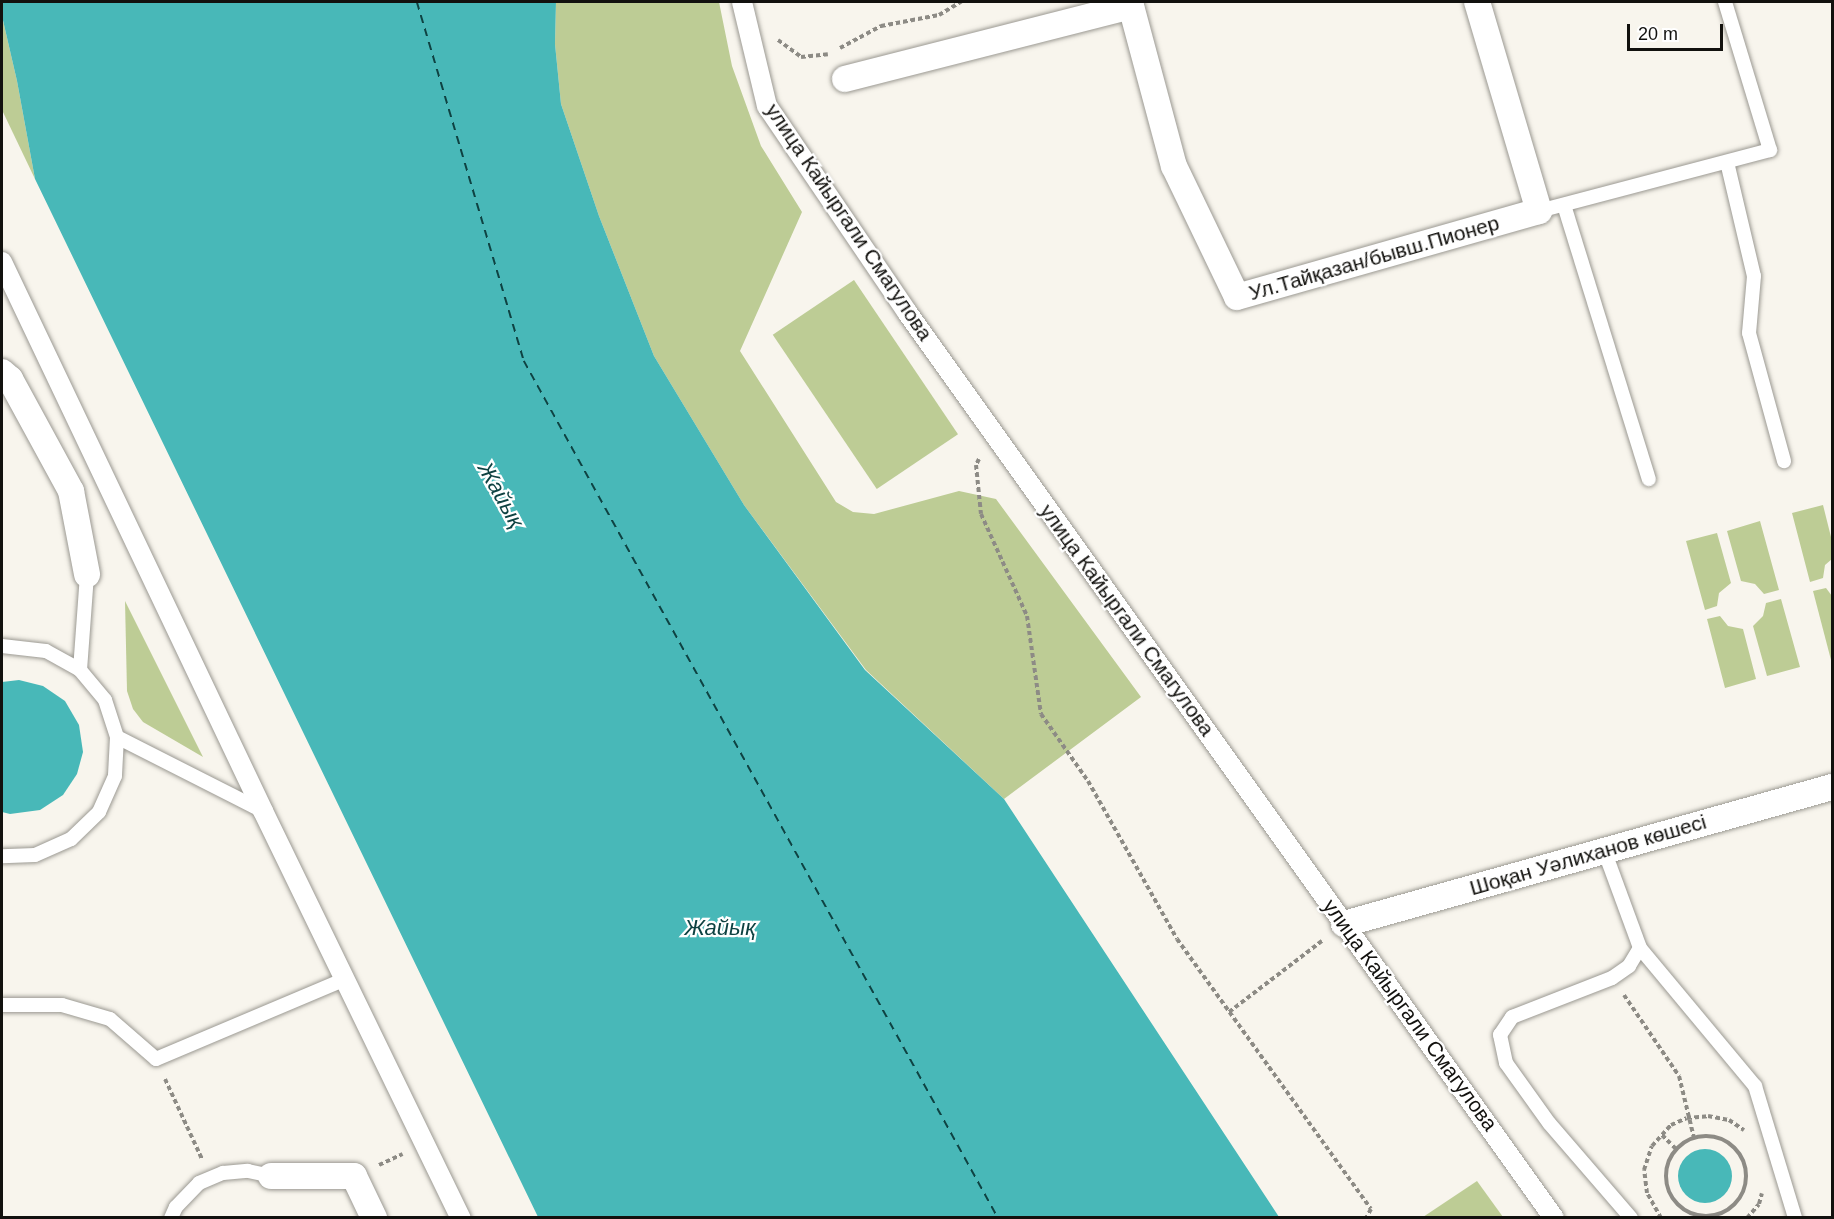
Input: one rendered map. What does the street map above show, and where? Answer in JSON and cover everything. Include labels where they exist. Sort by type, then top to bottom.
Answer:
[{"type":"street","name":"улица Кайыргали Смагулова","points":[[742,2],[767,106],[994,433],[1554,1218]]},
{"type":"street","points":[[1477,2],[1539,212]]},
{"type":"street","name":"Ул.Тайқазан/бывш.Пионер","points":[[844,79],[1131,6],[1174,166],[1237,297],[1539,212]]},
{"type":"street","points":[[2,262],[263,811],[461,1218]]},
{"type":"street","points":[[2,372],[10,379],[71,491],[87,574]]},
{"type":"street","name":"Шоқан Уәлиханов көшесі","points":[[1344,924],[1833,787]]},
{"type":"street","points":[[271,1176],[354,1176],[374,1218]]},
{"type":"lane","points":[[1539,212],[1770,150],[1725,2]]},
{"type":"lane","points":[[1726,162],[1754,276],[1749,333],[1784,461]]},
{"type":"lane","points":[[1564,205],[1650,479]]},
{"type":"lane","points":[[80,670],[87,574]]},
{"type":"lane","points":[[2,646],[46,651],[80,670],[105,700],[117,737],[115,776],[99,812],[71,839],[35,855],[2,856]]},
{"type":"lane","points":[[117,737],[263,811]]},
{"type":"lane","points":[[1605,850],[1640,948],[1755,1086],[1795,1218]]},
{"type":"lane","points":[[1631,1218],[1549,1123],[1512,1072],[1506,1063],[1500,1035],[1512,1017],[1612,978],[1629,966],[1640,948]]},
{"type":"lane","points":[[2,1005],[62,1005],[110,1019],[156,1059],[345,979]]},
{"type":"lane","points":[[171,1218],[176,1208],[199,1183],[223,1173],[248,1171],[271,1176]]},
{"type":"path","points":[[777,39],[801,57],[831,54],[881,26],[939,15],[961,2]]},
{"type":"path","points":[[994,433],[976,465],[981,514],[1027,616],[1041,714],[1088,781],[1177,939],[1371,1209],[1366,1218]]},
{"type":"path","points":[[1229,1012],[1344,924]]},
{"type":"path","points":[[1612,978],[1679,1076],[1694,1138]]},
{"type":"path","points":[[156,1059],[211,1178]]},
{"type":"path","points":[[1661,1218],[1647,1193],[1644,1170],[1652,1146],[1671,1125],[1689,1118],[1708,1116],[1729,1120],[1752,1136]]},
{"type":"path","points":[[1662,1135],[1676,1149]]},
{"type":"path","points":[[1715,1137],[1730,1144],[1743,1160],[1746,1172],[1745,1188],[1739,1200],[1727,1211],[1716,1216],[1695,1217],[1683,1210],[1666,1189],[1665,1176],[1668,1160],[1676,1149],[1694,1138],[1715,1137]]},
{"type":"path","points":[[354,1176],[425,1144]]},
{"type":"path","points":[[1748,1218],[1759,1204],[1764,1186]]},
{"type":"green space","points":[[556,2],[719,2],[732,66],[761,146],[802,212],[740,351],[836,502],[853,512],[874,514],[959,491],[996,499],[1141,697],[1004,799],[866,670],[744,505],[654,356],[599,216],[561,104],[555,44]]},
{"type":"green space","points":[[2,16],[17,81],[35,179],[2,110]]},
{"type":"green space","points":[[854,280],[958,434],[877,489],[773,335]]},
{"type":"green space","points":[[1823,505],[1832,541],[1832,559],[1825,565],[1823,578],[1810,582],[1792,513]]},
{"type":"green space","points":[[1760,521],[1779,590],[1764,594],[1755,584],[1741,581],[1727,531]]},
{"type":"green space","points":[[1717,533],[1731,583],[1719,593],[1717,606],[1705,610],[1686,541]]},
{"type":"green space","points":[[1826,588],[1832,596],[1831,660],[1813,591]]},
{"type":"green space","points":[[1781,599],[1800,667],[1767,676],[1753,626],[1763,616],[1766,603]]},
{"type":"green space","points":[[125,601],[203,757],[143,722],[133,709],[127,691]]},
{"type":"green space","points":[[1720,616],[1728,626],[1743,629],[1756,679],[1725,688],[1707,619]]},
{"type":"green space","points":[[1477,1181],[1503,1217],[1423,1217]]},
{"type":"water","name":"Жайық","points":[[2,2],[556,2],[555,44],[561,104],[599,216],[654,356],[744,505],[865,670],[1004,799],[1279,1217],[538,1217],[35,179],[17,81],[2,16]]},
{"type":"water","points":[[19,680],[43,686],[65,701],[79,725],[83,752],[77,774],[63,795],[40,810],[10,814],[2,812],[2,682]]},
{"type":"water","points":[[1705,1149],[1715,1151],[1724,1157],[1730,1166],[1732,1176],[1730,1186],[1724,1195],[1715,1201],[1705,1203],[1695,1201],[1686,1195],[1680,1186],[1678,1176],[1680,1166],[1686,1157],[1695,1151]]},
{"type":"ferry route","points":[[417,2],[524,361],[998,1218]]}]
